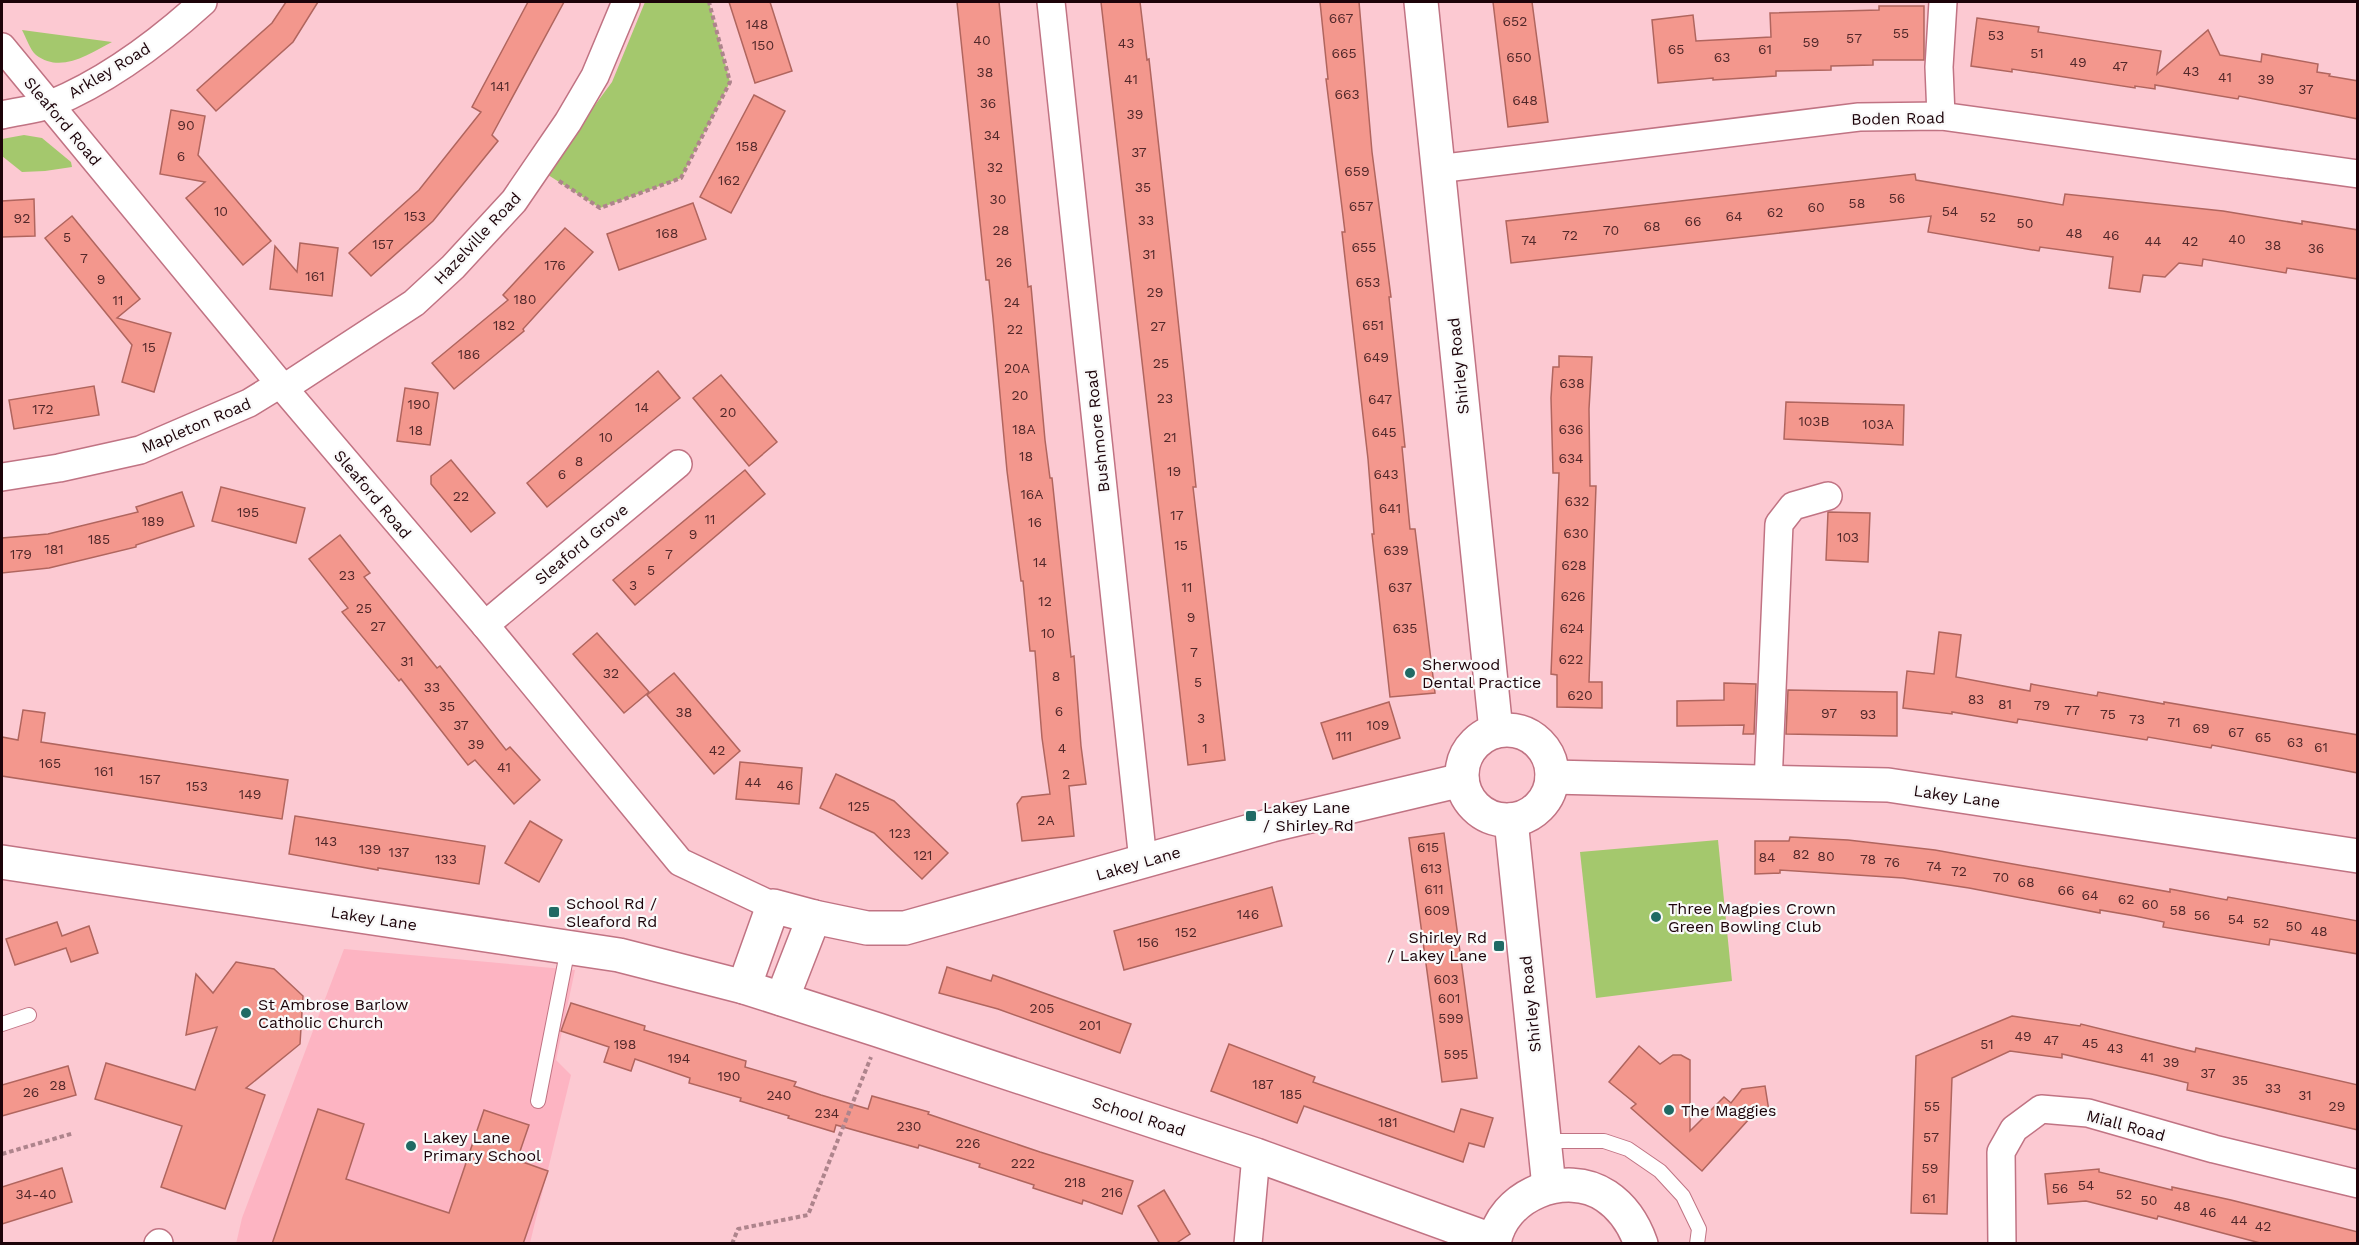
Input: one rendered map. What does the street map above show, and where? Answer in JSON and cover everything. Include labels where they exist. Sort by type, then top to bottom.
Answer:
[{"type":"street","name":"Arkley Road","points":[[2,115],[50,105],[133,59],[203,2]]},
{"type":"street","name":"Hazelville Road","points":[[282,386],[414,303],[514,201],[595,76],[626,2]]},
{"type":"street","name":"Bushmore Road","points":[[1051,2],[1143,861]]},
{"type":"street","name":"Shirley Road","points":[[1421,2],[1496,731]]},
{"type":"street","points":[[1941,116],[1939,68],[1943,2]]},
{"type":"street","name":"Sleaford Road","points":[[2,47],[680,862],[773,906]]},
{"type":"street","name":"Boden Road","points":[[1437,169],[1859,117],[1941,116],[2358,174]]},
{"type":"street","name":"Mapleton Road","points":[[2,477],[59,468],[141,450],[249,403],[282,386]]},
{"type":"street","name":"Sleaford Grove","points":[[485,625],[678,464]]},
{"type":"street","points":[[1768,784],[1779,524],[1793,506],[1828,496]]},
{"type":"street","points":[[1510,730],[1524,733],[1536,740],[1545,751],[1551,764],[1550,790],[1539,807],[1523,818],[1497,819],[1478,810],[1466,794],[1462,780],[1462,767],[1466,755],[1474,744],[1496,731],[1510,730]]},
{"type":"street","name":"Lakey Lane","points":[[1552,777],[1768,784],[1888,785],[2358,856]]},
{"type":"street","name":"Lakey Lane","points":[[773,906],[867,928],[904,928],[1272,825],[1462,780]]},
{"type":"street","name":"Shirley Road","points":[[1511,820],[1549,1187]]},
{"type":"street","name":"Lakey Lane","points":[[2,862],[619,955],[782,999]]},
{"type":"street","points":[[744,987],[773,906]]},
{"type":"street","points":[[782,999],[814,917]]},
{"type":"street","name":"School Road","points":[[782,999],[1256,1155],[1494,1242]]},
{"type":"street","name":"Miall Road","points":[[2002,1244],[2001,1152],[2014,1129],[2041,1109],[2088,1113],[2214,1149],[2358,1184]]},
{"type":"street","points":[[1248,1244],[1256,1155]]},
{"type":"street","points":[[1494,1242],[1502,1220],[1521,1199],[1549,1187],[1587,1187],[1605,1195],[1623,1210],[1641,1244]]},
{"type":"lane","points":[[538,1101],[568,948]]},
{"type":"lane","points":[[2,1024],[29,1015]]},
{"type":"lane","points":[[1544,1141],[1604,1141],[1628,1149],[1660,1171],[1683,1196],[1699,1229],[1697,1244]]},
{"type":"path","points":[[538,167],[600,208],[681,178],[730,82],[709,2]]},
{"type":"path","points":[[732,1244],[738,1228],[808,1215],[868,1066],[878,1030]]},
{"type":"path","points":[[2,1154],[74,1133]]},
{"type":"shaded area","name":"Lakey Lane Primary School","points":[[344,949],[575,970],[556,1060],[571,1075],[530,1243],[236,1244],[242,1218]]},
{"type":"green space","points":[[645,2],[709,2],[730,82],[681,178],[600,208],[545,173],[612,82]]},
{"type":"green space","points":[[22,30],[112,42],[75,60],[55,63],[36,55]]},
{"type":"green space","points":[[24,135],[42,138],[71,162],[72,167],[22,172],[2,156],[2,139]]},
{"type":"green space","name":"Three Magpies Crown Green Bowling Club","points":[[1718,840],[1732,981],[1596,998],[1580,852]]},
{"type":"building","points":[[286,2],[318,2],[293,42],[216,111],[197,90],[272,23]]},
{"type":"building","points":[[528,2],[564,2],[492,135],[498,141],[433,221],[371,276],[349,253],[419,190],[481,112],[472,107]]},
{"type":"building","points":[[729,2],[770,2],[792,71],[755,83]]},
{"type":"building","points":[[957,2],[999,2],[1028,287],[1031,286],[1045,440],[1050,478],[1052,478],[1071,657],[1074,656],[1086,784],[1069,786],[1074,836],[1022,841],[1017,804],[1022,797],[1050,794],[1042,738],[1035,651],[1030,651],[1023,581],[1021,581],[1007,471],[989,280],[986,280]]},
{"type":"building","points":[[1101,2],[1140,2],[1147,60],[1149,59],[1173,273],[1196,487],[1193,487],[1225,760],[1188,765]]},
{"type":"building","points":[[1320,2],[1359,2],[1372,152],[1391,297],[1389,297],[1405,447],[1402,447],[1410,529],[1415,529],[1435,693],[1390,697],[1372,534],[1374,534],[1368,459],[1342,232],[1345,232],[1326,79],[1328,79]]},
{"type":"building","points":[[1493,2],[1532,2],[1548,122],[1508,127]]},
{"type":"building","points":[[1879,6],[1924,6],[1924,60],[1873,60],[1873,65],[1831,66],[1831,70],[1776,71],[1776,76],[1658,83],[1652,20],[1693,15],[1696,41],[1771,37],[1770,13],[1879,10]]},
{"type":"building","points":[[1977,18],[2039,27],[2038,32],[2161,51],[2157,74],[2208,30],[2220,55],[2261,62],[2262,54],[2318,64],[2317,72],[2358,81],[2358,119],[2239,96],[2238,99],[2155,85],[2155,89],[2135,86],[2135,88],[2012,69],[2012,72],[1971,66]]},
{"type":"building","points":[[754,95],[785,111],[731,213],[700,197]]},
{"type":"building","points":[[171,110],[205,116],[198,155],[271,241],[243,265],[186,198],[205,182],[160,174]]},
{"type":"building","points":[[1915,174],[1916,180],[2063,205],[2065,194],[2223,211],[2302,224],[2302,221],[2358,230],[2358,279],[2287,268],[2286,273],[2203,259],[2202,266],[2179,263],[2165,277],[2143,275],[2140,292],[2109,288],[2113,257],[2040,247],[2039,251],[1928,232],[1931,216],[1511,263],[1506,221]]},
{"type":"building","points":[[34,199],[35,236],[2,237],[2,201]]},
{"type":"building","points":[[693,203],[706,239],[619,270],[607,234]]},
{"type":"building","points":[[72,216],[140,299],[117,318],[171,333],[154,392],[122,382],[132,345],[45,238]]},
{"type":"building","points":[[565,228],[593,252],[523,329],[524,331],[454,389],[432,363],[508,300],[503,295]]},
{"type":"building","points":[[300,243],[338,248],[332,296],[270,289],[275,246],[297,272]]},
{"type":"building","points":[[1559,356],[1592,357],[1589,409],[1590,486],[1596,486],[1589,682],[1602,682],[1602,708],[1557,707],[1557,675],[1551,674],[1559,473],[1553,473],[1551,398],[1553,367],[1559,367]]},
{"type":"building","points":[[658,371],[680,398],[547,507],[527,483]]},
{"type":"building","points":[[721,375],[777,442],[749,466],[693,398]]},
{"type":"building","points":[[94,386],[99,415],[14,429],[9,400]]},
{"type":"building","points":[[405,388],[438,393],[430,445],[397,441]]},
{"type":"building","points":[[1786,402],[1904,405],[1903,445],[1784,439]]},
{"type":"building","points":[[451,460],[495,513],[471,532],[431,484],[431,476]]},
{"type":"building","points":[[745,470],[765,494],[635,605],[613,580]]},
{"type":"building","points":[[221,487],[305,508],[296,543],[212,521]]},
{"type":"building","points":[[182,492],[194,526],[136,545],[136,547],[49,568],[2,573],[2,538],[48,534],[138,512],[136,507]]},
{"type":"building","points":[[1828,512],[1870,513],[1868,562],[1826,560]]},
{"type":"building","points":[[340,535],[370,573],[364,577],[437,668],[440,666],[506,750],[510,747],[540,780],[514,804],[475,760],[468,765],[401,679],[399,681],[342,612],[348,608],[309,559]]},
{"type":"building","points":[[1939,632],[1961,635],[1956,677],[2030,691],[2031,684],[2097,696],[2098,692],[2358,735],[2358,773],[2212,745],[2211,748],[2018,719],[2017,723],[1952,712],[1952,714],[1903,708],[1907,671],[1934,674]]},
{"type":"building","points":[[597,633],[649,692],[624,713],[573,654]]},
{"type":"building","points":[[674,673],[740,751],[714,774],[647,695]]},
{"type":"building","points":[[1724,683],[1756,684],[1754,734],[1743,734],[1744,725],[1677,726],[1677,701],[1724,700]]},
{"type":"building","points":[[1788,690],[1897,692],[1897,736],[1786,734]]},
{"type":"building","points":[[1389,702],[1400,738],[1333,759],[1321,723]]},
{"type":"building","points":[[23,710],[45,713],[41,742],[288,780],[282,819],[2,776],[2,737],[18,740]]},
{"type":"building","points":[[740,762],[802,768],[799,804],[736,799]]},
{"type":"building","points":[[836,774],[894,801],[948,853],[922,879],[874,833],[820,808]]},
{"type":"building","points":[[295,816],[485,846],[479,884],[378,868],[378,870],[289,854]]},
{"type":"building","points":[[530,821],[562,840],[539,882],[505,863]]},
{"type":"building","points":[[1444,833],[1477,1078],[1442,1082],[1409,838]]},
{"type":"building","points":[[1790,837],[1848,840],[1935,850],[2170,892],[2170,889],[2227,900],[2228,897],[2358,921],[2358,954],[2270,939],[2269,945],[2163,927],[2164,922],[2135,916],[2100,910],[2100,913],[1903,878],[1780,870],[1780,873],[1755,874],[1755,841],[1789,841]]},
{"type":"building","points":[[1272,887],[1282,926],[1124,970],[1114,931]]},
{"type":"building","points":[[57,922],[62,936],[89,926],[98,953],[71,962],[66,948],[15,965],[6,939]]},
{"type":"building","points":[[236,962],[274,969],[303,996],[300,1044],[246,1088],[265,1095],[225,1209],[161,1187],[182,1126],[95,1099],[106,1063],[195,1090],[217,1027],[186,1035],[196,974],[213,993]]},
{"type":"building","points":[[947,967],[991,981],[993,975],[1131,1024],[1120,1053],[998,1009],[939,993]]},
{"type":"building","points":[[571,1003],[645,1026],[644,1030],[746,1061],[745,1067],[796,1082],[794,1086],[821,1095],[868,1109],[872,1096],[929,1112],[928,1114],[1040,1152],[1133,1181],[1122,1214],[1083,1200],[1082,1204],[1033,1188],[1034,1185],[979,1167],[980,1164],[919,1145],[918,1148],[836,1125],[834,1132],[788,1118],[789,1116],[740,1101],[741,1098],[689,1083],[690,1078],[635,1059],[631,1071],[604,1062],[609,1047],[561,1031]]},
{"type":"building","points":[[2012,1016],[2080,1026],[2081,1024],[2195,1052],[2196,1048],[2358,1085],[2358,1130],[2187,1090],[2188,1083],[2156,1075],[2062,1054],[2062,1058],[2010,1051],[1952,1078],[1947,1214],[1911,1213],[1916,1056]]},
{"type":"building","points":[[1229,1044],[1315,1077],[1313,1082],[1454,1132],[1461,1109],[1493,1118],[1484,1147],[1469,1143],[1463,1162],[1304,1106],[1297,1123],[1211,1091]]},
{"type":"building","name":"The Maggies","points":[[1639,1046],[1660,1064],[1673,1055],[1681,1055],[1690,1060],[1690,1131],[1724,1097],[1731,1103],[1742,1089],[1765,1086],[1769,1111],[1750,1118],[1702,1171],[1631,1108],[1636,1104],[1609,1082]]},
{"type":"building","points":[[68,1066],[76,1095],[2,1116],[2,1085]]},
{"type":"building","points":[[318,1109],[364,1124],[346,1179],[449,1213],[484,1110],[529,1125],[517,1160],[548,1171],[523,1244],[272,1244]]},
{"type":"building","points":[[62,1168],[72,1202],[2,1224],[2,1187]]},
{"type":"building","points":[[2099,1169],[2099,1172],[2172,1190],[2172,1187],[2231,1200],[2358,1232],[2358,1244],[2264,1244],[2158,1216],[2157,1219],[2086,1201],[2048,1204],[2045,1174]]},
{"type":"building","points":[[1164,1190],[1190,1234],[1175,1244],[1160,1244],[1138,1206]]},
{"type":"place","name":"Sherwood Dental Practice","points":[[1410,673]]},
{"type":"place","name":"Lakey Lane / Shirley Rd","points":[[1251,816]]},
{"type":"place","name":"School Rd / Sleaford Rd","points":[[554,912]]},
{"type":"place","name":"Three Magpies Crown Green Bowling Club","points":[[1656,917]]},
{"type":"place","name":"Shirley Rd / Lakey Lane","points":[[1499,946]]},
{"type":"place","name":"St Ambrose Barlow Catholic Church","points":[[246,1013]]},
{"type":"place","name":"The Maggies","points":[[1669,1110]]},
{"type":"place","name":"Lakey Lane Primary School","points":[[411,1146]]}]
